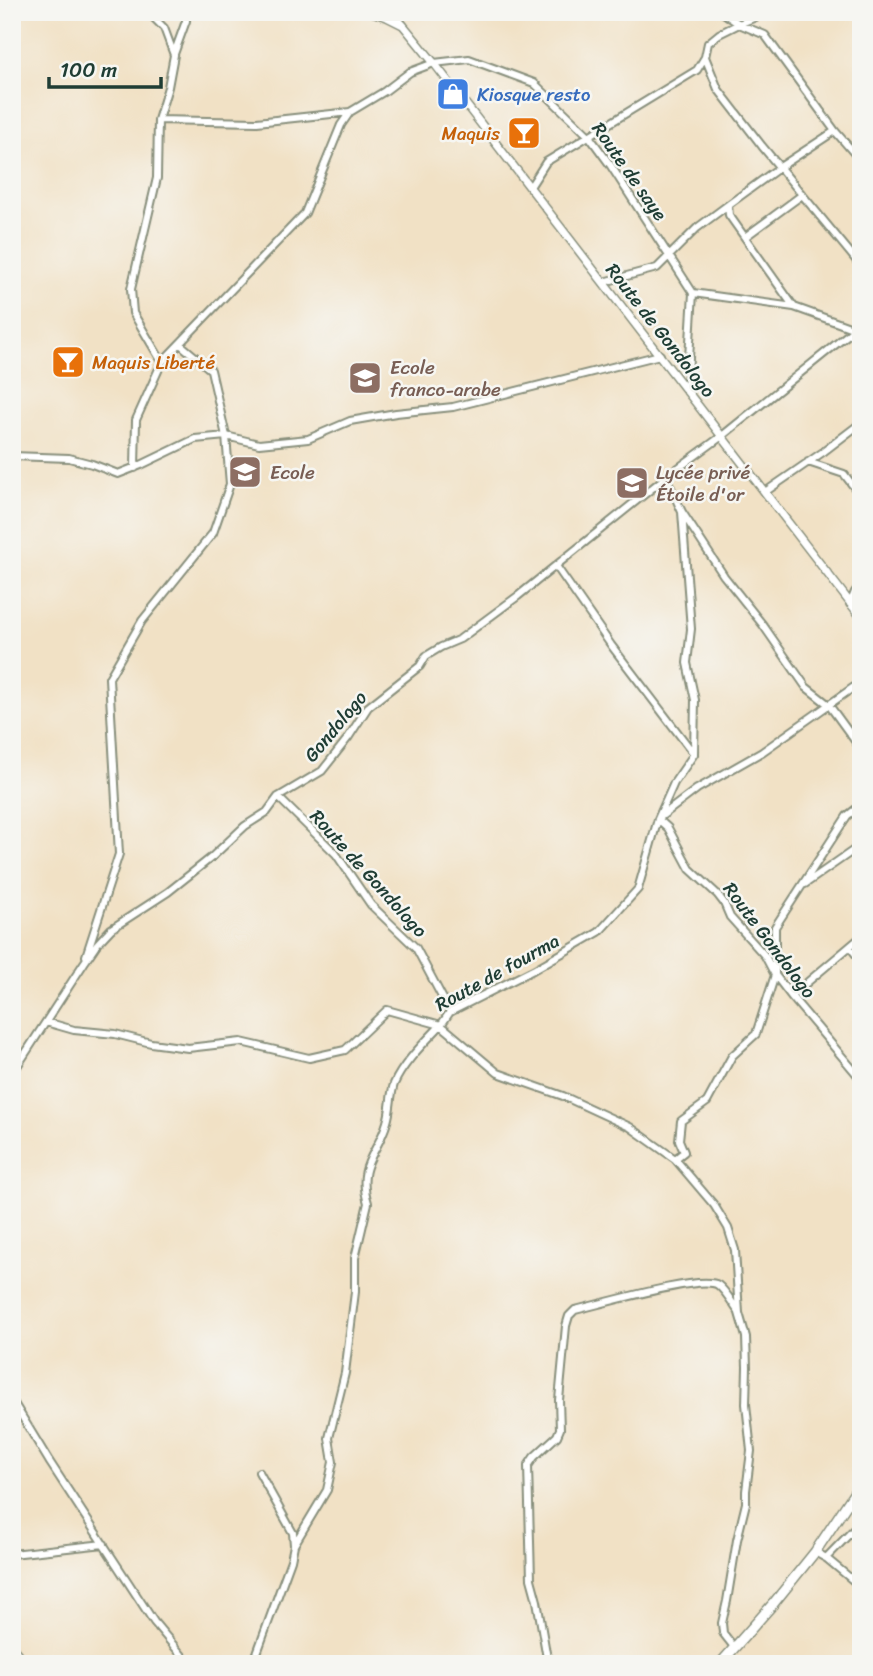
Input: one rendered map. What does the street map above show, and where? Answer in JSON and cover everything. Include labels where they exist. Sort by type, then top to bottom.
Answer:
[{"type":"main road","points":[[720,1664],[815,1552],[861,1483]]},
{"type":"street","points":[[148,12],[164,28],[174,55]]},
{"type":"street","points":[[162,362],[133,313],[131,289],[157,178],[158,120],[169,87],[174,55],[186,21],[186,12]]},
{"type":"street","points":[[372,12],[403,25]]},
{"type":"street","points":[[394,12],[403,25]]},
{"type":"street","points":[[722,12],[739,24],[765,35],[835,131],[861,161]]},
{"type":"street","points":[[530,187],[547,162],[697,69],[705,57],[708,43],[719,34],[768,12]]},
{"type":"street","name":"Route de Gondologo","points":[[403,25],[861,617]]},
{"type":"street","points":[[705,57],[718,89],[861,267]]},
{"type":"street","name":"Route de saye","points":[[350,112],[386,91],[410,72],[434,63],[469,59],[534,83],[589,136],[693,293]]},
{"type":"street","points":[[158,120],[257,122],[350,112]]},
{"type":"street","points":[[135,468],[135,420],[162,362],[305,213],[341,125],[350,112]]},
{"type":"street","points":[[604,282],[657,268],[697,228],[780,167],[835,131]]},
{"type":"street","points":[[745,237],[802,195]]},
{"type":"street","points":[[728,205],[729,215],[794,307]]},
{"type":"street","points":[[687,390],[693,293],[794,307],[858,327]]},
{"type":"street","name":"Gondologo","points":[[12,1074],[84,963],[111,929],[168,892],[212,858],[245,826],[267,812],[278,797],[322,771],[348,738],[368,706],[420,666],[426,656],[460,639],[556,566],[858,327]]},
{"type":"street","points":[[84,963],[119,854],[109,678],[142,621],[213,533],[230,484],[226,436],[211,370],[180,344]]},
{"type":"street","points":[[12,456],[69,458],[118,474],[195,439],[226,436],[259,444],[308,439],[350,421],[453,407],[660,355]]},
{"type":"street","points":[[765,492],[861,423]]},
{"type":"street","points":[[808,462],[844,474],[861,496]]},
{"type":"street","points":[[666,477],[682,512],[724,576],[763,625],[806,687],[829,705],[861,749]]},
{"type":"street","points":[[682,512],[691,629],[687,663],[695,700],[694,754]]},
{"type":"street","points":[[556,566],[611,645],[694,754]]},
{"type":"street","points":[[850,604],[861,585]]},
{"type":"street","points":[[658,819],[697,789],[762,752],[861,682]]},
{"type":"street","name":"Route de fourma","points":[[46,1023],[188,1048],[241,1042],[309,1058],[345,1050],[387,1010],[440,1025],[450,1012],[533,970],[599,932],[638,889],[658,819],[674,783],[694,754]]},
{"type":"street","name":"Route de Gondologo","points":[[278,797],[336,854],[371,905],[416,948],[450,1012]]},
{"type":"street","points":[[675,1159],[684,1152],[679,1140],[681,1121],[707,1102],[732,1056],[756,1034],[775,975],[775,927],[847,816],[861,805]]},
{"type":"street","name":"Route Gondologo","points":[[658,819],[668,828],[690,869],[717,894],[735,923],[765,956],[791,996],[861,1079]]},
{"type":"street","points":[[802,886],[861,845]]},
{"type":"street","points":[[791,996],[861,937]]},
{"type":"street","points":[[850,947],[861,961]]},
{"type":"street","points":[[294,1545],[327,1490],[333,1462],[329,1438],[347,1360],[355,1292],[355,1258],[368,1203],[365,1194],[368,1161],[388,1121],[395,1084],[414,1054],[440,1025],[498,1073],[563,1096],[630,1127],[675,1159],[714,1205],[728,1228],[735,1250],[739,1312],[746,1338],[746,1404],[751,1451],[746,1503],[722,1623],[723,1633],[734,1647]]},
{"type":"street","points":[[548,1664],[531,1580],[528,1466],[557,1436],[560,1429],[559,1400],[569,1316],[575,1310],[699,1282],[718,1285],[739,1312]]},
{"type":"street","points":[[12,1401],[154,1622],[189,1664]]},
{"type":"street","points":[[253,1664],[294,1545],[293,1533],[259,1472]]},
{"type":"street","points":[[826,1558],[861,1522]]},
{"type":"street","points":[[12,1554],[104,1544]]},
{"type":"street","points":[[815,1552],[861,1587]]},
{"type":"street","points":[[12,1647],[26,1664]]},
{"type":"place","name":"Kiosque resto","points":[[453,94]]},
{"type":"place","name":"Maquis","points":[[524,133]]},
{"type":"place","name":"Maquis Liberté","points":[[68,362]]},
{"type":"place","name":"Ecole franco-arabe","points":[[365,378]]},
{"type":"place","name":"Ecole","points":[[245,472]]},
{"type":"place","name":"Lycée privé Étoile d'or","points":[[632,483]]}]
